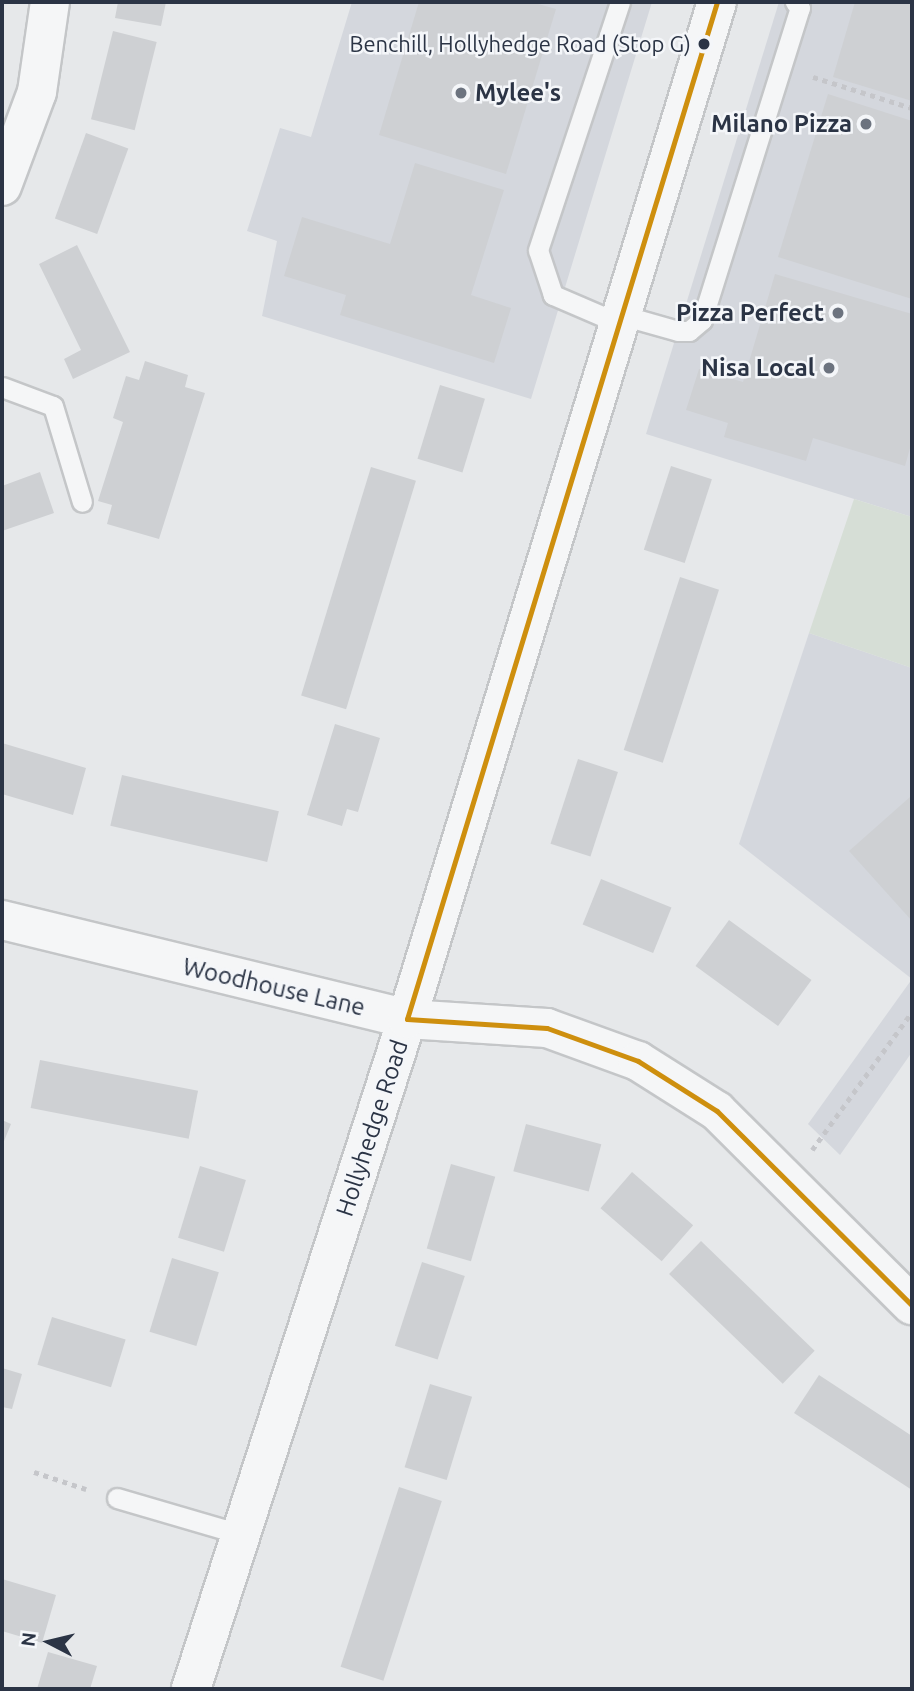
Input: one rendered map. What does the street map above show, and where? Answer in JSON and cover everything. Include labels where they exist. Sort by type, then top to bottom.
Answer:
[{"type":"street","points":[[2,186],[37,92],[50,2]]},
{"type":"street","name":"Hollyhedge Road","points":[[191,1689],[407,1019],[617,318],[717,2]]},
{"type":"street","name":"Woodhouse Lane","points":[[2,920],[407,1019],[547,1028],[638,1060],[717,1111],[912,1306]]},
{"type":"lane","points":[[620,2],[538,250],[553,295],[617,318],[678,331],[689,331],[702,320],[800,8],[795,2]]},
{"type":"lane","points":[[2,387],[53,406],[82,502]]},
{"type":"lane","points":[[117,1498],[240,1534]]},
{"type":"path","points":[[781,68],[912,108]]},
{"type":"path","points":[[785,1179],[834,1128],[912,1012]]},
{"type":"path","points":[[34,1472],[117,1498]]},
{"type":"shaded area","points":[[352,2],[652,2],[531,399],[262,316],[277,241],[247,231],[280,128],[311,137]]},
{"type":"shaded area","points":[[779,2],[912,2],[912,517],[646,434]]},
{"type":"shaded area","points":[[854,499],[912,517],[912,668],[809,633]]},
{"type":"shaded area","points":[[809,633],[912,668],[912,979],[739,844]]},
{"type":"shaded area","points":[[912,979],[912,1052],[840,1155],[808,1124]]},
{"type":"building","points":[[118,2],[166,2],[161,26],[115,18]]},
{"type":"building","points":[[419,2],[531,2],[556,9],[506,174],[379,135]]},
{"type":"building","points":[[855,2],[912,2],[912,101],[833,77]]},
{"type":"building","points":[[113,31],[157,42],[135,130],[91,119]]},
{"type":"building","points":[[828,94],[912,121],[912,299],[778,257]]},
{"type":"building","points":[[86,133],[128,148],[97,234],[55,219]]},
{"type":"building","points":[[415,163],[504,190],[471,295],[511,308],[494,363],[340,315],[346,295],[284,276],[302,217],[390,244]]},
{"type":"building","points":[[77,245],[130,352],[73,379],[64,359],[81,350],[39,264]]},
{"type":"building","points":[[775,274],[912,314],[912,441],[905,466],[813,438],[806,461],[724,437],[728,423],[686,410],[699,369],[743,382]]},
{"type":"building","points":[[145,361],[188,375],[185,387],[205,393],[159,539],[107,524],[112,505],[98,501],[123,422],[113,418],[126,376],[139,380]]},
{"type":"building","points":[[440,385],[485,399],[462,472],[417,459]]},
{"type":"building","points":[[671,466],[712,479],[685,563],[644,550]]},
{"type":"building","points":[[371,467],[416,481],[346,709],[301,696]]},
{"type":"building","points":[[40,472],[54,513],[2,531],[2,486]]},
{"type":"building","points":[[680,577],[719,590],[663,763],[624,750]]},
{"type":"building","points":[[335,724],[380,738],[358,812],[347,809],[342,826],[307,815]]},
{"type":"building","points":[[2,743],[86,768],[73,815],[2,794]]},
{"type":"building","points":[[578,759],[618,772],[590,857],[550,844]]},
{"type":"building","points":[[122,775],[279,811],[267,862],[110,826]]},
{"type":"building","points":[[910,797],[912,799],[912,921],[849,851]]},
{"type":"building","points":[[601,879],[671,907],[653,953],[583,924]]},
{"type":"building","points":[[729,920],[812,980],[778,1026],[695,966]]},
{"type":"building","points":[[40,1060],[198,1091],[189,1139],[31,1108]]},
{"type":"building","points":[[2,1120],[11,1124],[2,1146]]},
{"type":"building","points":[[526,1124],[601,1144],[589,1192],[513,1171]]},
{"type":"building","points":[[451,1164],[495,1177],[471,1261],[427,1249]]},
{"type":"building","points":[[200,1166],[246,1180],[224,1252],[178,1238]]},
{"type":"building","points":[[632,1172],[693,1225],[662,1261],[601,1208]]},
{"type":"building","points":[[701,1241],[815,1351],[783,1384],[669,1274]]},
{"type":"building","points":[[172,1258],[219,1272],[196,1346],[149,1332]]},
{"type":"building","points":[[422,1262],[465,1276],[438,1360],[395,1346]]},
{"type":"building","points":[[52,1317],[126,1340],[111,1387],[37,1365]]},
{"type":"building","points":[[2,1368],[22,1374],[12,1409],[2,1407]]},
{"type":"building","points":[[819,1375],[912,1436],[912,1490],[794,1413]]},
{"type":"building","points":[[430,1384],[472,1397],[447,1480],[405,1467]]},
{"type":"building","points":[[399,1487],[442,1501],[383,1681],[341,1667]]},
{"type":"building","points":[[2,1579],[56,1595],[42,1643],[2,1631]]},
{"type":"building","points":[[48,1652],[97,1666],[90,1689],[37,1689]]},
{"type":"transit line","points":[[407,1019],[717,2]]},
{"type":"transit line","points":[[407,1019],[547,1028],[638,1061],[717,1111],[912,1305]]},
{"type":"place","name":"Benchill, Hollyhedge Road (Stop G)","points":[[704,44]]},
{"type":"place","name":"Mylee's","points":[[461,93]]},
{"type":"place","name":"Milano Pizza","points":[[866,124]]},
{"type":"place","name":"Pizza Perfect","points":[[838,313]]},
{"type":"place","name":"Nisa Local","points":[[829,368]]}]
